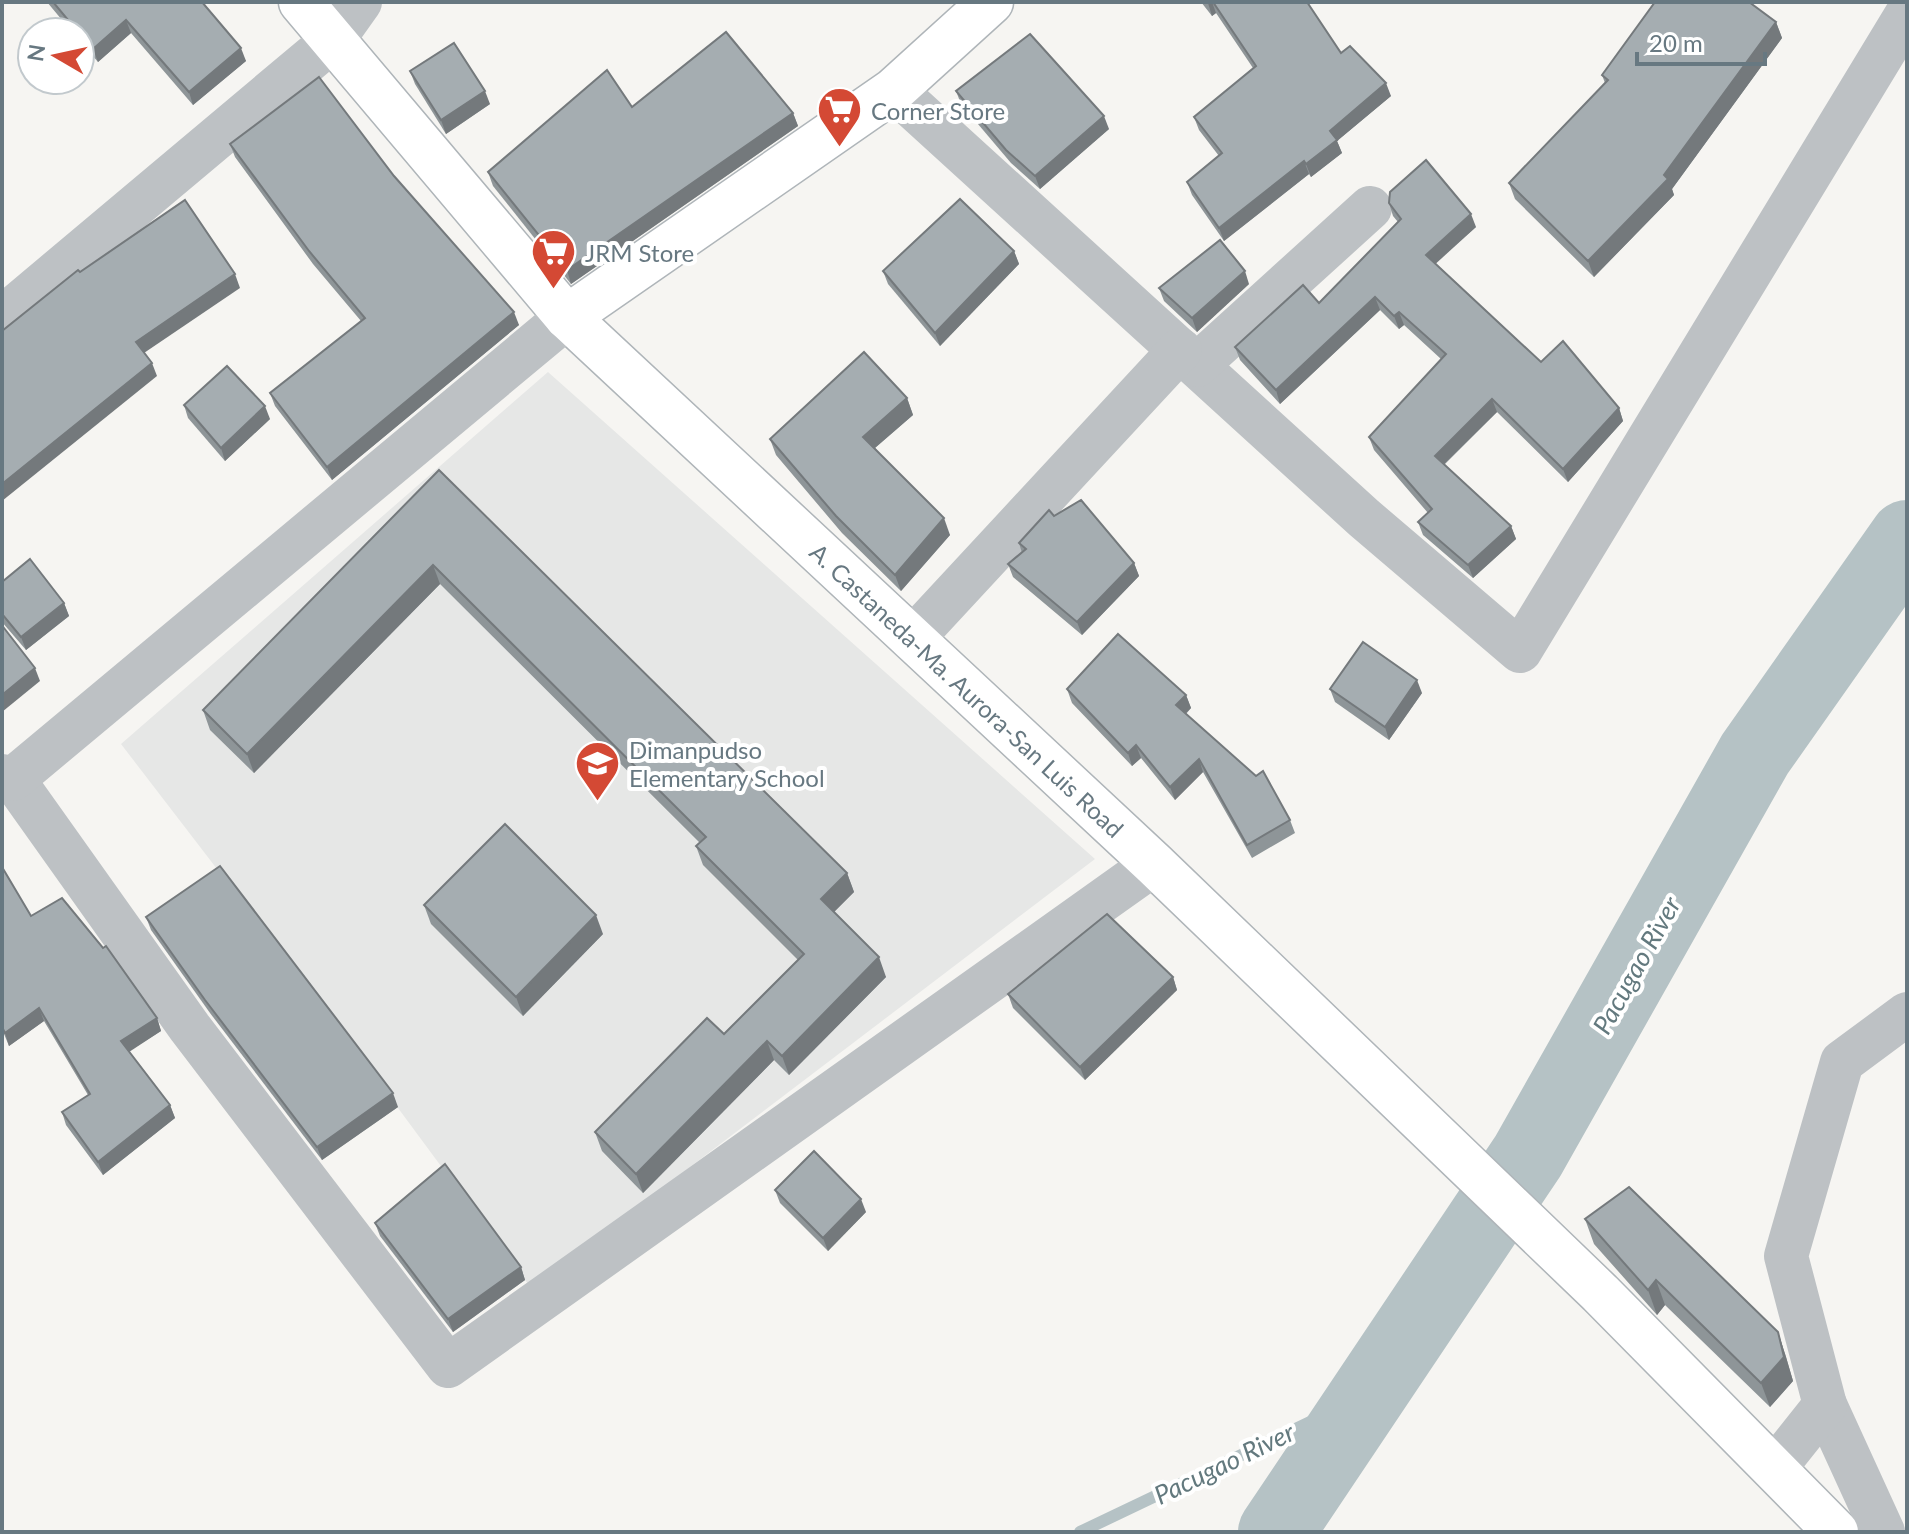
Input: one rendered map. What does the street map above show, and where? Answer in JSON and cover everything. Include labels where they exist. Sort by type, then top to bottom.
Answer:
[{"type":"main road","name":"A. Castaneda-Ma. Aurora-San Luis Road","points":[[301,2],[567,317],[1154,864],[1595,1289],[1836,1532]]},
{"type":"main road","points":[[567,317],[894,90],[991,2]]},
{"type":"street","points":[[2,318],[333,40],[360,2]]},
{"type":"street","points":[[894,90],[1364,518],[1520,651],[1907,14]]},
{"type":"street","points":[[912,639],[1188,358],[1370,208]]},
{"type":"street","points":[[567,317],[7,778],[190,1028],[448,1366],[1154,864]]},
{"type":"street","points":[[1883,1532],[1825,1405],[1786,1256],[1842,1062],[1907,1014]]},
{"type":"street","points":[[1774,1469],[1825,1405]]},
{"type":"shaded area","name":"Dimanpudso Elementary School","points":[[548,372],[1095,859],[531,1288],[330,1016],[121,744]]},
{"type":"building","points":[[53,2],[202,2],[241,48],[189,92],[126,20],[96,46],[96,16],[65,16]]},
{"type":"building","points":[[1213,2],[1307,2],[1341,53],[1350,46],[1386,83],[1330,131],[1337,140],[1306,164],[1304,161],[1219,228],[1187,182],[1222,153],[1194,117],[1256,66]]},
{"type":"building","points":[[1655,2],[1749,2],[1776,22],[1664,175],[1668,179],[1588,261],[1509,183],[1608,80],[1602,75]]},
{"type":"building","points":[[726,32],[793,113],[567,270],[488,172],[607,70],[632,107]]},
{"type":"building","points":[[1030,34],[1104,116],[1035,176],[1006,150],[956,91]]},
{"type":"building","points":[[454,43],[485,91],[441,120],[410,71]]},
{"type":"building","points":[[319,77],[394,176],[514,312],[327,467],[270,393],[365,318],[309,251],[230,144]]},
{"type":"building","points":[[1426,160],[1471,214],[1426,255],[1541,362],[1563,341],[1619,408],[1563,469],[1492,399],[1435,456],[1511,526],[1468,565],[1418,522],[1432,509],[1369,437],[1446,354],[1399,312],[1394,316],[1375,297],[1276,390],[1235,347],[1303,285],[1319,303],[1401,219],[1389,203],[1390,192]]},
{"type":"building","points":[[960,199],[1014,251],[935,333],[883,271]]},
{"type":"building","points":[[185,200],[235,274],[136,342],[152,363],[2,484],[2,331],[78,270],[80,272]]},
{"type":"building","points":[[1220,240],[1245,271],[1192,318],[1159,288]]},
{"type":"building","points":[[864,352],[907,398],[863,437],[944,518],[895,575],[836,516],[770,439]]},
{"type":"building","points":[[227,366],[265,406],[221,448],[184,405]]},
{"type":"building","points":[[439,470],[847,873],[821,899],[879,957],[782,1056],[767,1041],[636,1174],[595,1132],[707,1018],[724,1034],[804,954],[696,846],[706,837],[433,565],[247,754],[203,710]]},
{"type":"building","points":[[1081,500],[1134,563],[1077,622],[1008,564],[1026,549],[1019,543],[1049,510],[1054,516]]},
{"type":"building","points":[[30,559],[64,603],[21,637],[2,614],[2,582]]},
{"type":"building","points":[[4,628],[35,668],[2,695],[2,630]]},
{"type":"building","points":[[1118,634],[1186,695],[1176,705],[1256,776],[1263,771],[1290,820],[1247,845],[1199,759],[1170,787],[1136,745],[1128,753],[1067,689]]},
{"type":"building","points":[[1363,642],[1417,680],[1385,727],[1330,689]]},
{"type":"building","points":[[505,824],[596,915],[516,997],[424,905]]},
{"type":"building","points":[[220,866],[393,1093],[317,1147],[146,917]]},
{"type":"building","points":[[2,867],[31,916],[62,898],[103,948],[106,946],[157,1018],[121,1041],[170,1105],[98,1162],[62,1112],[90,1094],[39,1008],[5,1033],[2,1027]]},
{"type":"building","points":[[1107,914],[1173,977],[1080,1067],[1008,994]]},
{"type":"building","points":[[814,1151],[861,1199],[823,1238],[775,1190]]},
{"type":"building","points":[[445,1164],[521,1267],[448,1319],[375,1223]]},
{"type":"building","points":[[1629,1187],[1778,1332],[1784,1357],[1761,1383],[1656,1280],[1648,1290],[1585,1219]]},
{"type":"waterway","name":"Pacugao River","points":[[1276,1532],[1528,1156],[1755,754],[1907,538]]},
{"type":"waterway","name":"Pacugao River","points":[[1080,1532],[1369,1394]]},
{"type":"place","name":"Corner Store","points":[[840,149]]},
{"type":"place","name":"JRM Store","points":[[554,291]]},
{"type":"place","name":"Dimanpudso Elementary School","points":[[598,802]]}]
